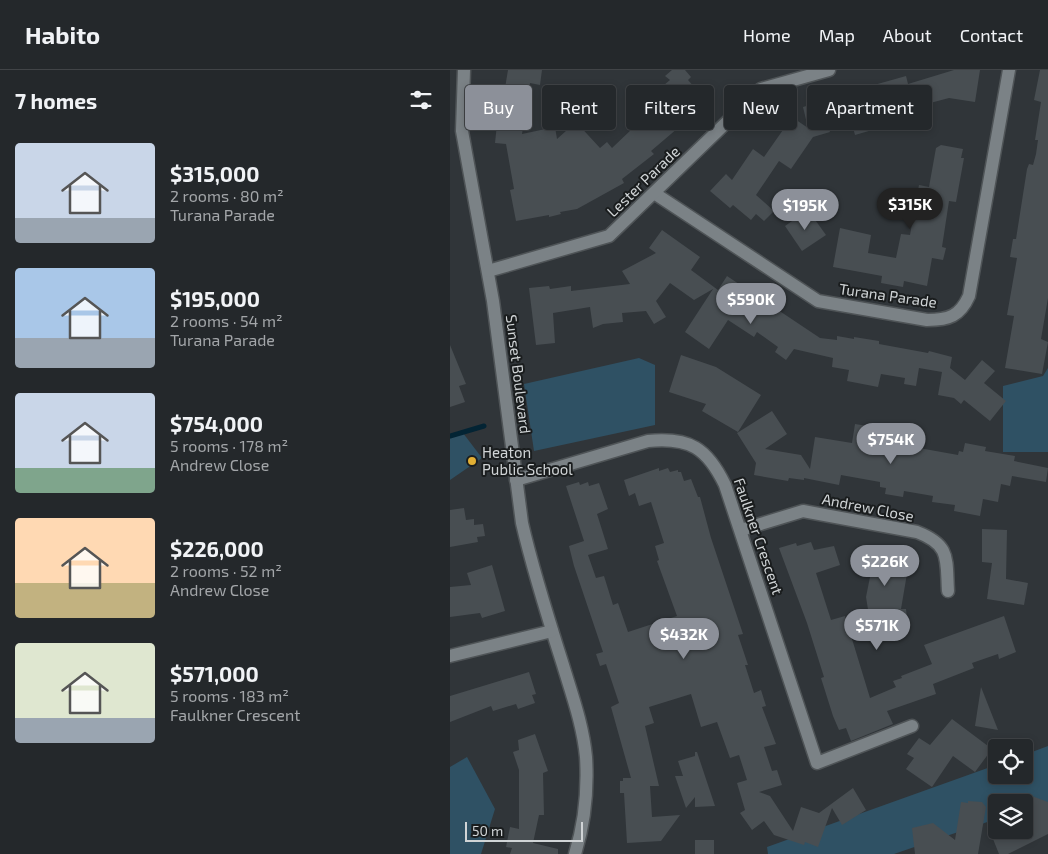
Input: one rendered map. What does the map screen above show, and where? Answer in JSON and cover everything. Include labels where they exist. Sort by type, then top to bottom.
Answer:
[{"type":"street","name":"Sunset Boulevard","points":[[464,70],[462,131],[488,271],[516,480],[529,554],[573,697],[586,755],[587,787],[584,813],[575,854]]},
{"type":"street","name":"Lester Parade","points":[[488,271],[609,236],[761,89],[829,70]]},
{"type":"street","name":"Turana Parade","points":[[654,193],[818,301],[928,320],[942,320],[955,316],[964,308],[969,296],[1009,70]]},
{"type":"street","name":"Faulkner Crescent","points":[[516,480],[648,441],[682,442],[698,448],[710,459],[726,485],[817,764],[912,726]]},
{"type":"street","name":"Andrew Close","points":[[741,530],[803,511],[917,532],[933,538],[943,548],[948,591]]},
{"type":"street","points":[[450,656],[552,630]]},
{"type":"shaded area","points":[[639,358],[655,365],[655,425],[534,451],[524,384]]},
{"type":"shaded area","points":[[1048,368],[1048,452],[1003,452],[1003,386],[1043,376]]},
{"type":"shaded area","points":[[463,433],[482,458],[450,480],[450,435]]},
{"type":"shaded area","points":[[1048,746],[1048,804],[1033,808],[1033,794],[988,794],[988,822],[894,854],[768,854],[767,847],[988,768],[988,784],[1033,784],[1033,752]]},
{"type":"shaded area","points":[[467,757],[495,809],[481,854],[450,854],[450,767]]},
{"type":"building","points":[[508,70],[542,70],[540,85],[530,83],[530,85],[506,85]]},
{"type":"building","points":[[672,70],[685,70],[691,77],[688,80],[692,85],[664,85],[670,80],[665,76]]},
{"type":"building","points":[[954,70],[980,70],[975,102],[949,98],[932,102],[932,85],[874,85],[906,76],[908,84]]},
{"type":"building","points":[[1040,70],[1048,70],[1048,298],[1041,339],[1048,342],[1042,374],[1005,368],[1014,316],[1007,315],[1017,258],[1010,257],[1013,239],[1016,239],[1027,169],[1029,164],[1033,165],[1036,154],[1038,140],[1035,140],[1041,102],[1034,100]]},
{"type":"building","points":[[807,106],[807,124],[803,107]]},
{"type":"building","points":[[797,120],[807,127],[807,130],[829,130],[830,132],[813,137],[791,169],[779,161],[756,195],[774,211],[764,221],[756,214],[751,220],[733,205],[730,208],[710,191],[726,174],[732,180],[753,149],[764,157],[783,130],[797,130]]},
{"type":"building","points":[[496,130],[523,130],[522,134],[542,130],[556,130],[557,139],[567,130],[583,130],[600,148],[607,142],[612,148],[631,130],[676,130],[651,151],[654,154],[622,179],[624,183],[577,209],[560,212],[561,214],[549,217],[549,215],[516,221],[510,190],[514,189],[506,144],[495,143]]},
{"type":"building","points":[[854,130],[872,130],[855,135]]},
{"type":"building","points":[[941,145],[963,149],[961,158],[964,158],[956,202],[949,201],[942,247],[946,248],[943,260],[932,258],[927,286],[904,281],[903,287],[881,283],[882,276],[833,267],[840,228],[871,235],[868,253],[896,258],[901,234],[910,235],[919,185],[929,187],[936,148]]},
{"type":"building","points":[[808,210],[826,235],[802,251],[785,226]]},
{"type":"building","points":[[662,230],[700,257],[691,270],[718,290],[727,276],[820,338],[837,340],[837,336],[854,339],[854,337],[879,341],[879,344],[928,353],[929,351],[952,357],[950,368],[965,380],[982,360],[995,371],[984,383],[1006,401],[990,421],[964,400],[961,404],[954,398],[938,395],[942,372],[919,368],[916,386],[904,384],[905,378],[881,374],[878,387],[847,381],[849,370],[832,367],[833,358],[794,349],[786,360],[775,352],[778,347],[757,332],[754,337],[728,320],[709,349],[685,332],[713,289],[694,300],[670,283],[656,301],[666,317],[654,324],[646,311],[622,313],[623,322],[603,324],[593,328],[590,307],[553,313],[555,343],[536,345],[529,288],[549,286],[550,289],[571,286],[571,291],[630,284],[622,271],[656,253],[649,248]]},
{"type":"building","points":[[450,345],[466,384],[459,386],[465,402],[450,407]]},
{"type":"building","points":[[681,355],[716,367],[761,395],[738,432],[702,411],[706,404],[669,392]]},
{"type":"building","points":[[772,411],[787,434],[765,449],[801,455],[810,469],[815,437],[852,443],[855,424],[880,428],[879,437],[884,437],[884,439],[958,455],[959,451],[963,452],[965,443],[986,447],[985,451],[1015,456],[1014,461],[1048,468],[1046,482],[1012,476],[1010,486],[1001,484],[998,502],[983,499],[980,516],[954,511],[955,505],[932,502],[933,496],[904,491],[903,497],[885,494],[886,488],[880,487],[880,482],[841,475],[839,485],[804,478],[804,480],[789,478],[788,481],[754,475],[756,463],[737,433]]},
{"type":"building","points":[[659,468],[659,471],[668,468],[670,472],[678,470],[678,472],[681,472],[684,481],[691,479],[698,497],[700,497],[711,538],[743,634],[738,635],[748,665],[745,665],[754,693],[761,690],[766,706],[762,707],[776,744],[764,747],[772,771],[777,770],[782,785],[759,792],[770,796],[793,831],[801,807],[819,813],[853,788],[866,810],[842,825],[832,808],[818,847],[805,842],[804,845],[774,835],[764,821],[752,830],[740,813],[745,810],[737,783],[747,780],[739,755],[730,758],[717,722],[701,727],[691,694],[649,707],[654,723],[645,726],[659,786],[650,786],[652,817],[680,815],[661,841],[627,843],[624,793],[620,793],[620,781],[623,781],[623,778],[631,778],[611,707],[619,703],[606,664],[600,666],[596,654],[603,652],[569,546],[584,541],[566,486],[579,482],[580,485],[588,482],[589,486],[599,483],[608,509],[597,514],[608,549],[588,555],[596,578],[604,576],[613,605],[618,603],[628,632],[677,616],[657,561],[659,560],[655,546],[664,543],[651,502],[639,506],[635,493],[629,496],[624,480]]},
{"type":"building","points":[[464,508],[466,520],[474,519],[474,525],[483,524],[485,536],[477,537],[478,542],[450,547],[450,510]]},
{"type":"building","points":[[982,529],[1007,530],[1006,579],[1028,583],[1024,605],[987,599],[992,563],[982,562]]},
{"type":"building","points":[[811,542],[814,550],[834,546],[840,565],[816,573],[831,620],[845,616],[870,698],[896,687],[893,681],[902,678],[901,676],[932,664],[924,645],[1004,616],[1016,652],[999,659],[998,654],[972,663],[974,668],[933,684],[936,694],[887,711],[893,724],[851,741],[846,728],[839,730],[833,716],[821,678],[824,677],[807,623],[779,548],[796,543],[797,546]]},
{"type":"building","points":[[860,548],[910,556],[901,609],[906,609],[908,626],[878,630],[877,621],[870,622],[866,597],[871,572],[856,569]]},
{"type":"building","points":[[492,565],[505,611],[482,618],[480,613],[450,617],[450,587],[471,585],[467,573]]},
{"type":"building","points":[[529,672],[536,694],[532,695],[535,703],[518,709],[516,704],[493,711],[491,706],[450,722],[450,696]]},
{"type":"building","points":[[981,687],[998,730],[975,726]]},
{"type":"building","points":[[952,719],[988,746],[988,754],[975,772],[953,756],[932,787],[906,769],[914,758],[907,754],[919,738],[930,745]]},
{"type":"building","points":[[535,734],[548,771],[543,773],[544,815],[539,815],[533,843],[558,849],[558,854],[510,854],[512,848],[506,847],[510,827],[519,829],[519,770],[513,752],[519,750],[518,740]]},
{"type":"building","points":[[695,752],[697,752],[715,806],[695,807],[695,797],[686,808],[675,776],[683,776],[678,761],[695,756]]},
{"type":"building","points":[[1033,796],[1048,802],[1048,834],[1008,854],[999,854],[993,839],[1033,839]]},
{"type":"building","points":[[968,801],[982,802],[986,807],[978,854],[915,854],[912,828],[933,823],[955,840],[961,802],[968,803]]},
{"type":"building","points":[[695,840],[714,840],[714,854],[695,854]]},
{"type":"waterway","points":[[450,436],[484,426]]},
{"type":"place","name":"Heaton Public School","points":[[472,461]]}]
